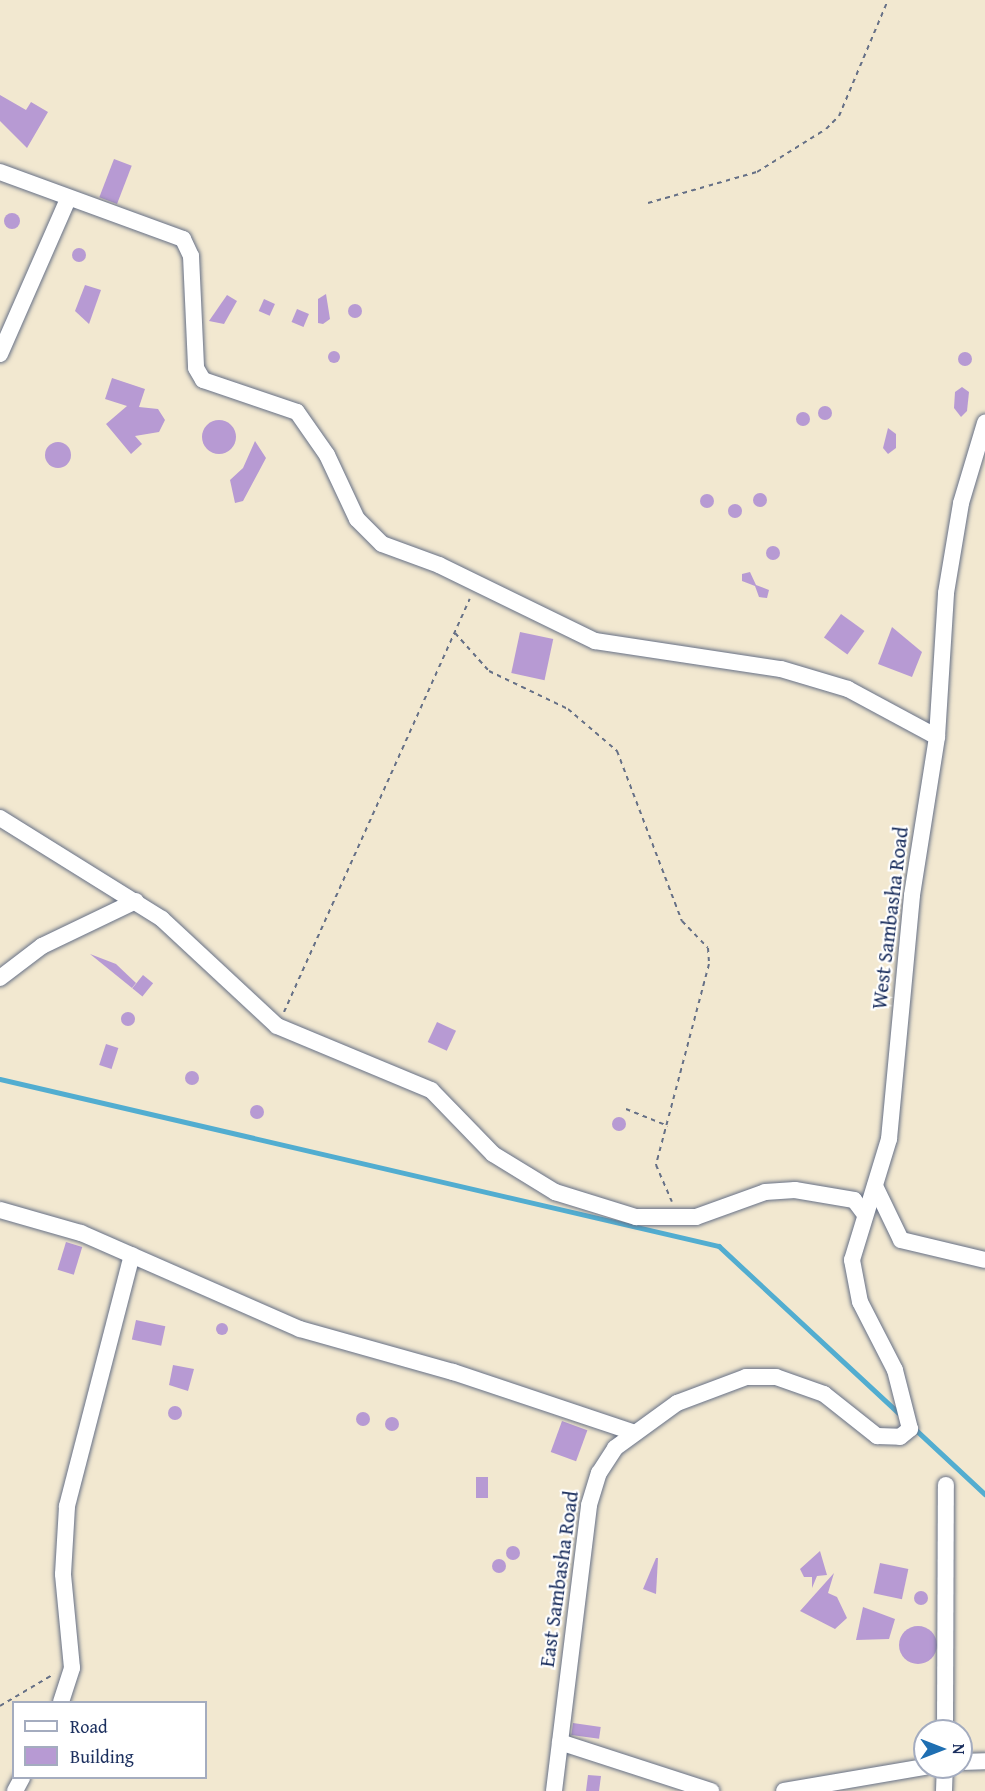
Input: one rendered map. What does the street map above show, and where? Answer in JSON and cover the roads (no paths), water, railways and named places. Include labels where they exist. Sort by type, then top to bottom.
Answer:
[{"type":"street","points":[[0,172],[68,199],[183,239],[191,256],[196,368],[203,380],[297,412],[327,455],[368,535],[595,642],[703,653],[848,689],[937,737]]},
{"type":"street","points":[[0,354],[68,199]]},
{"type":"street","name":"West Sambasha Road","points":[[900,1437],[910,1429],[894,1370],[868,1320],[853,1276],[863,1212],[875,1186],[889,1139],[912,895],[937,737],[954,537],[985,423]]},
{"type":"street","points":[[0,818],[136,901],[183,936],[278,1026],[431,1090],[493,1154],[555,1192],[622,1214],[681,1218],[716,1212],[765,1192],[795,1190],[854,1200],[863,1212]]},
{"type":"street","points":[[0,978],[42,946],[136,901]]},
{"type":"street","points":[[875,1186],[901,1240],[985,1260]]},
{"type":"street","points":[[0,1210],[71,1230],[300,1329],[453,1372],[632,1432]]},
{"type":"street","points":[[61,1701],[72,1668],[63,1574],[67,1506],[132,1255]]},
{"type":"street","name":"East Sambasha Road","points":[[554,1791],[589,1505],[607,1458],[632,1432],[677,1403],[722,1383],[776,1377],[824,1394],[877,1436],[900,1437]]},
{"type":"street","points":[[945,1719],[946,1485]]},
{"type":"street","points":[[560,1742],[711,1791]]},
{"type":"street","points":[[784,1791],[913,1769]]},
{"type":"waterway","points":[[0,1079],[719,1246],[902,1416]]},
{"type":"waterway","points":[[914,1428],[985,1494]]}]
